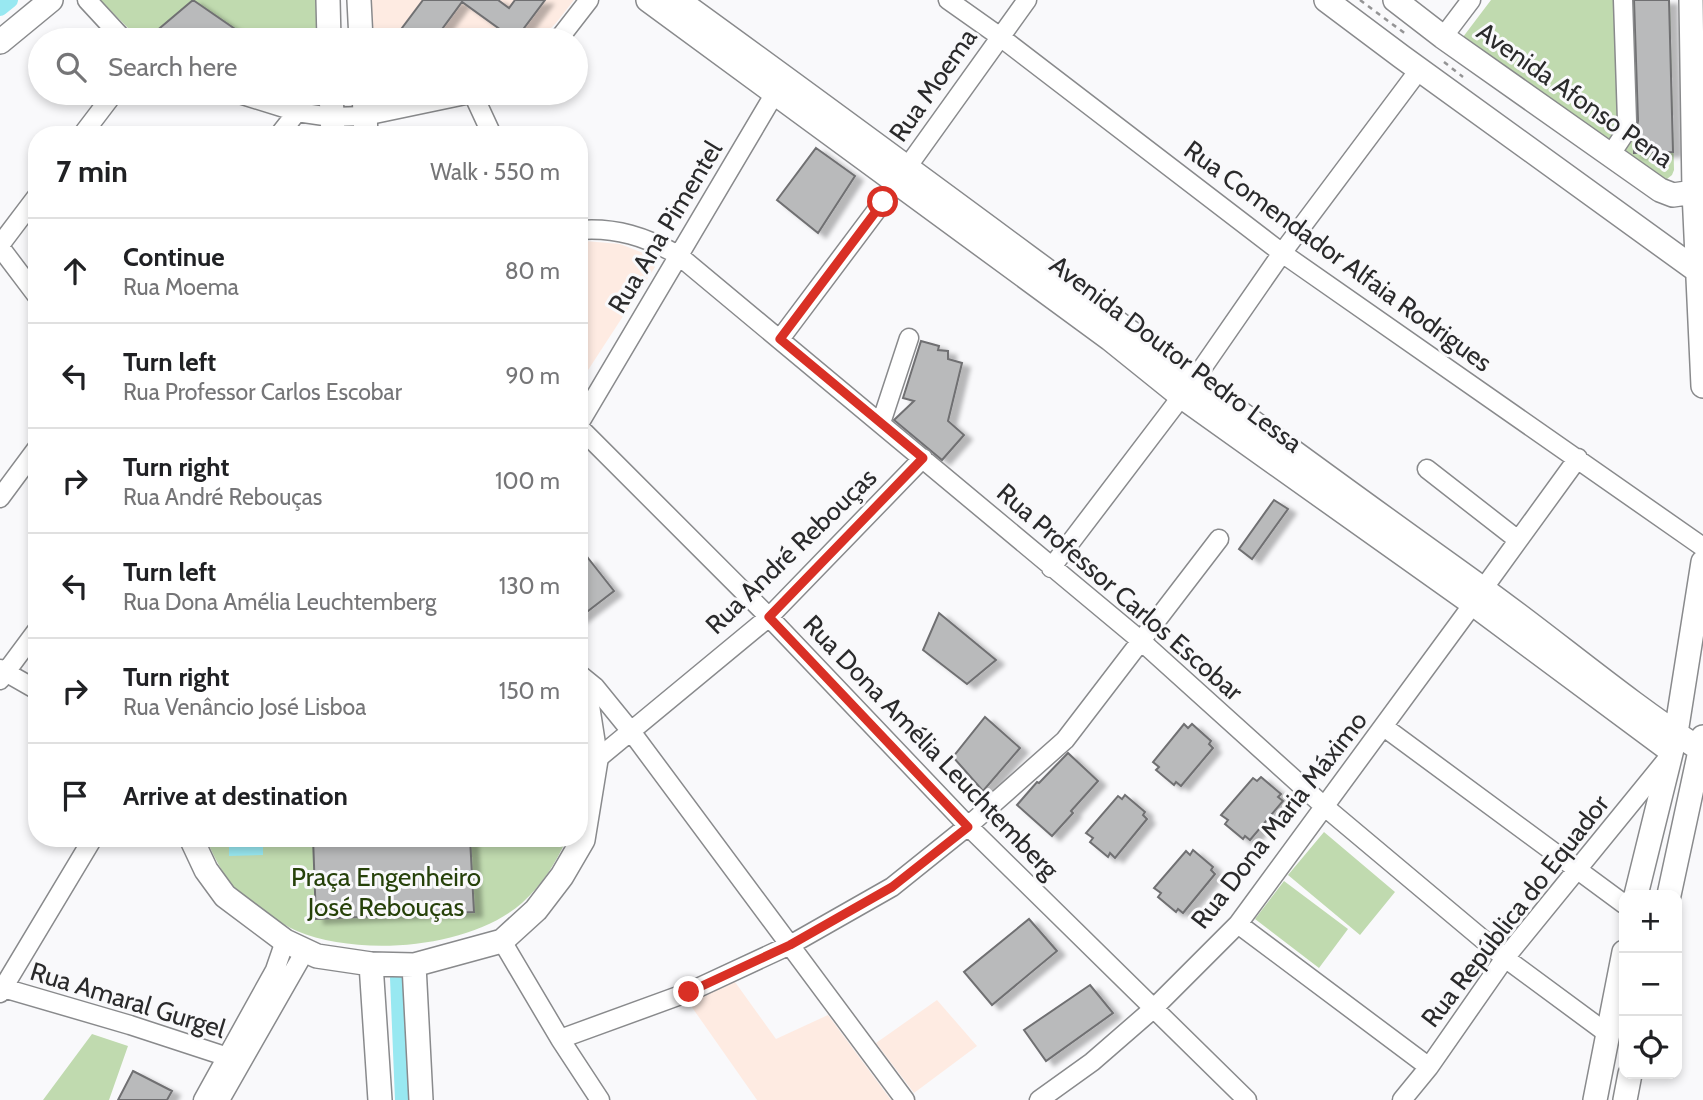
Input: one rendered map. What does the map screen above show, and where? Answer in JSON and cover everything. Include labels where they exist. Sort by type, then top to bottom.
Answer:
[{"type":"main road","points":[[0,42],[51,0]]},
{"type":"main road","points":[[328,0],[329,28]]},
{"type":"main road","points":[[359,0],[360,28]]},
{"type":"main road","name":"Avenida Doutor Pedro Lessa","points":[[648,0],[775,93],[903,174]]},
{"type":"main road","name":"Avenida Doutor Pedro Lessa","points":[[678,0],[1188,389],[1478,596],[1672,747],[1702,753]]},
{"type":"main road","points":[[1326,0],[1699,272]]},
{"type":"main road","name":"Avenida Afonso Pena","points":[[1395,0],[1443,37],[1664,192],[1679,195],[1694,192]]},
{"type":"main road","points":[[1691,0],[1694,192],[1703,386]]},
{"type":"main road","points":[[331,105],[332,126]]},
{"type":"main road","points":[[364,105],[365,125]]},
{"type":"main road","points":[[1637,890],[1672,747],[1703,562]]},
{"type":"main road","points":[[588,709],[596,760],[588,809]]},
{"type":"main road","points":[[1670,890],[1702,753]]},
{"type":"main road","points":[[195,847],[206,870],[225,896],[295,946],[317,956],[371,964],[414,965],[502,942],[542,901],[562,876],[579,847]]},
{"type":"main road","points":[[1595,1100],[1624,953]]},
{"type":"main road","points":[[371,964],[380,1100]]},
{"type":"main road","points":[[414,965],[421,1100]]},
{"type":"main road","points":[[1625,1100],[1629,1079]]},
{"type":"street","points":[[87,0],[113,28]]},
{"type":"street","points":[[567,28],[589,0]]},
{"type":"street","name":"Rua Comendador Alfaia Rodrigues","points":[[948,0],[1282,253],[1703,547]]},
{"type":"street","name":"Rua Moema","points":[[780,339],[903,174],[1027,0]]},
{"type":"street","points":[[1443,37],[1471,0]]},
{"type":"street","points":[[1611,154],[1625,133],[1626,121],[1623,0]]},
{"type":"street","points":[[1051,568],[1188,389],[1282,253],[1419,70]]},
{"type":"street","name":"Rua Ana Pimentel","points":[[588,410],[775,93]]},
{"type":"street","points":[[89,126],[105,105]]},
{"type":"street","points":[[275,105],[332,126],[365,125],[433,105]]},
{"type":"street","points":[[479,105],[488,126]]},
{"type":"street","points":[[286,126],[297,112]]},
{"type":"street","points":[[28,208],[0,246],[28,284]]},
{"type":"street","name":"Rua Professor Carlos Escobar","points":[[588,230],[623,232],[654,242],[678,255],[1140,640],[1325,807],[1505,958],[1608,1034]]},
{"type":"street","points":[[881,424],[909,338]]},
{"type":"street","name":"Rua Dona Amélia Leuchtemberg","points":[[588,435],[769,617],[968,827],[1247,1100]]},
{"type":"street","name":"Rua André Rebouças","points":[[596,760],[769,617],[923,458]]},
{"type":"street","name":"Rua Dona Maria Máximo","points":[[1040,1100],[1092,1062],[1153,1009],[1238,924],[1578,458]]},
{"type":"street","points":[[0,498],[28,460]]},
{"type":"street","points":[[1427,469],[1518,540]]},
{"type":"street","points":[[560,1039],[689,992],[790,945],[892,887],[968,827],[1065,740],[1219,539]]},
{"type":"street","points":[[28,641],[2,674],[28,686]]},
{"type":"street","points":[[588,681],[630,730],[905,1100]]},
{"type":"street","points":[[1384,727],[1619,900]]},
{"type":"street","name":"Rua República do Equador","points":[[1402,1100],[1505,958],[1672,747]]},
{"type":"street","points":[[1678,890],[1702,753]]},
{"type":"street","points":[[1,990],[88,847]]},
{"type":"street","points":[[1238,924],[1429,1066]]},
{"type":"street","points":[[502,942],[600,1100]]},
{"type":"street","points":[[220,1100],[233,1059],[275,970],[295,946]]},
{"type":"street","name":"Rua Amaral Gurgel","points":[[1,990],[130,1025],[233,1059]]},
{"type":"street","points":[[203,1100],[233,1059]]},
{"type":"street","points":[[1633,1100],[1637,1079]]},
{"type":"shaded area","points":[[369,0],[574,0],[551,28],[370,28]]},
{"type":"shaded area","points":[[588,241],[620,244],[651,256],[655,267],[588,370]]},
{"type":"shaded area","points":[[735,982],[776,1039],[828,1015],[891,1100],[757,1100],[689,1003]]},
{"type":"shaded area","points":[[937,1000],[977,1046],[914,1093],[876,1043]]},
{"type":"green space","points":[[100,0],[316,0],[317,28],[128,28]]},
{"type":"green space","points":[[1491,0],[1670,0],[1672,175],[1667,179],[1660,178],[1463,37]]},
{"type":"green space","points":[[1324,832],[1395,892],[1360,935],[1288,875]]},
{"type":"green space","name":"Praça Engenheiro José Rebouças","points":[[210,847],[562,847],[536,889],[522,903],[500,918],[444,939],[381,946],[322,939],[293,929],[246,901],[218,863]]},
{"type":"green space","points":[[1284,881],[1348,929],[1319,968],[1255,919]]},
{"type":"green space","points":[[92,1034],[128,1046],[109,1100],[43,1100]]},
{"type":"water","points":[[229,847],[263,847],[263,855],[229,856]]},
{"type":"building","points":[[193,0],[234,28],[160,28]]},
{"type":"building","points":[[423,0],[498,0],[509,8],[515,0],[545,0],[524,28],[498,28],[462,2],[443,28],[402,28]]},
{"type":"building","points":[[1634,0],[1669,0],[1673,152],[1634,153],[1638,121]]},
{"type":"building","points":[[816,148],[855,176],[818,233],[777,200]]},
{"type":"building","points":[[921,341],[939,346],[938,350],[948,351],[948,359],[962,363],[948,421],[964,435],[942,460],[894,420],[914,401],[903,398]]},
{"type":"building","points":[[1274,500],[1288,509],[1252,559],[1239,549]]},
{"type":"building","points":[[588,558],[614,591],[588,611]]},
{"type":"building","points":[[939,613],[996,660],[967,684],[923,650]]},
{"type":"building","points":[[985,717],[1020,748],[983,791],[953,757]]},
{"type":"building","points":[[1184,724],[1188,728],[1192,724],[1211,741],[1209,744],[1213,748],[1181,786],[1176,782],[1174,785],[1156,770],[1159,767],[1153,762]]},
{"type":"building","points":[[1068,753],[1098,781],[1052,836],[1017,805]]},
{"type":"building","points":[[1261,777],[1281,794],[1278,797],[1283,801],[1250,840],[1245,836],[1243,839],[1225,824],[1228,820],[1221,815],[1253,778],[1257,781]]},
{"type":"building","points":[[1125,795],[1145,812],[1143,815],[1147,819],[1115,858],[1110,853],[1108,857],[1090,842],[1093,838],[1086,833],[1118,796],[1122,799]]},
{"type":"building","points":[[313,847],[470,847],[474,912],[316,919]]},
{"type":"building","points":[[1193,850],[1213,867],[1211,870],[1215,874],[1183,913],[1178,909],[1176,912],[1158,897],[1161,893],[1154,888],[1186,851],[1190,855]]},
{"type":"building","points":[[1029,919],[1057,951],[992,1005],[964,972]]},
{"type":"building","points":[[1090,985],[1113,1013],[1046,1061],[1024,1030]]},
{"type":"building","points":[[133,1071],[172,1091],[167,1100],[118,1100]]},
{"type":"waterway","points":[[0,8],[10,0]]},
{"type":"waterway","points":[[398,978],[403,1100]]},
{"type":"route","points":[[689,992],[790,945],[892,887],[968,827],[769,617],[923,458],[780,339],[883,202]]}]
